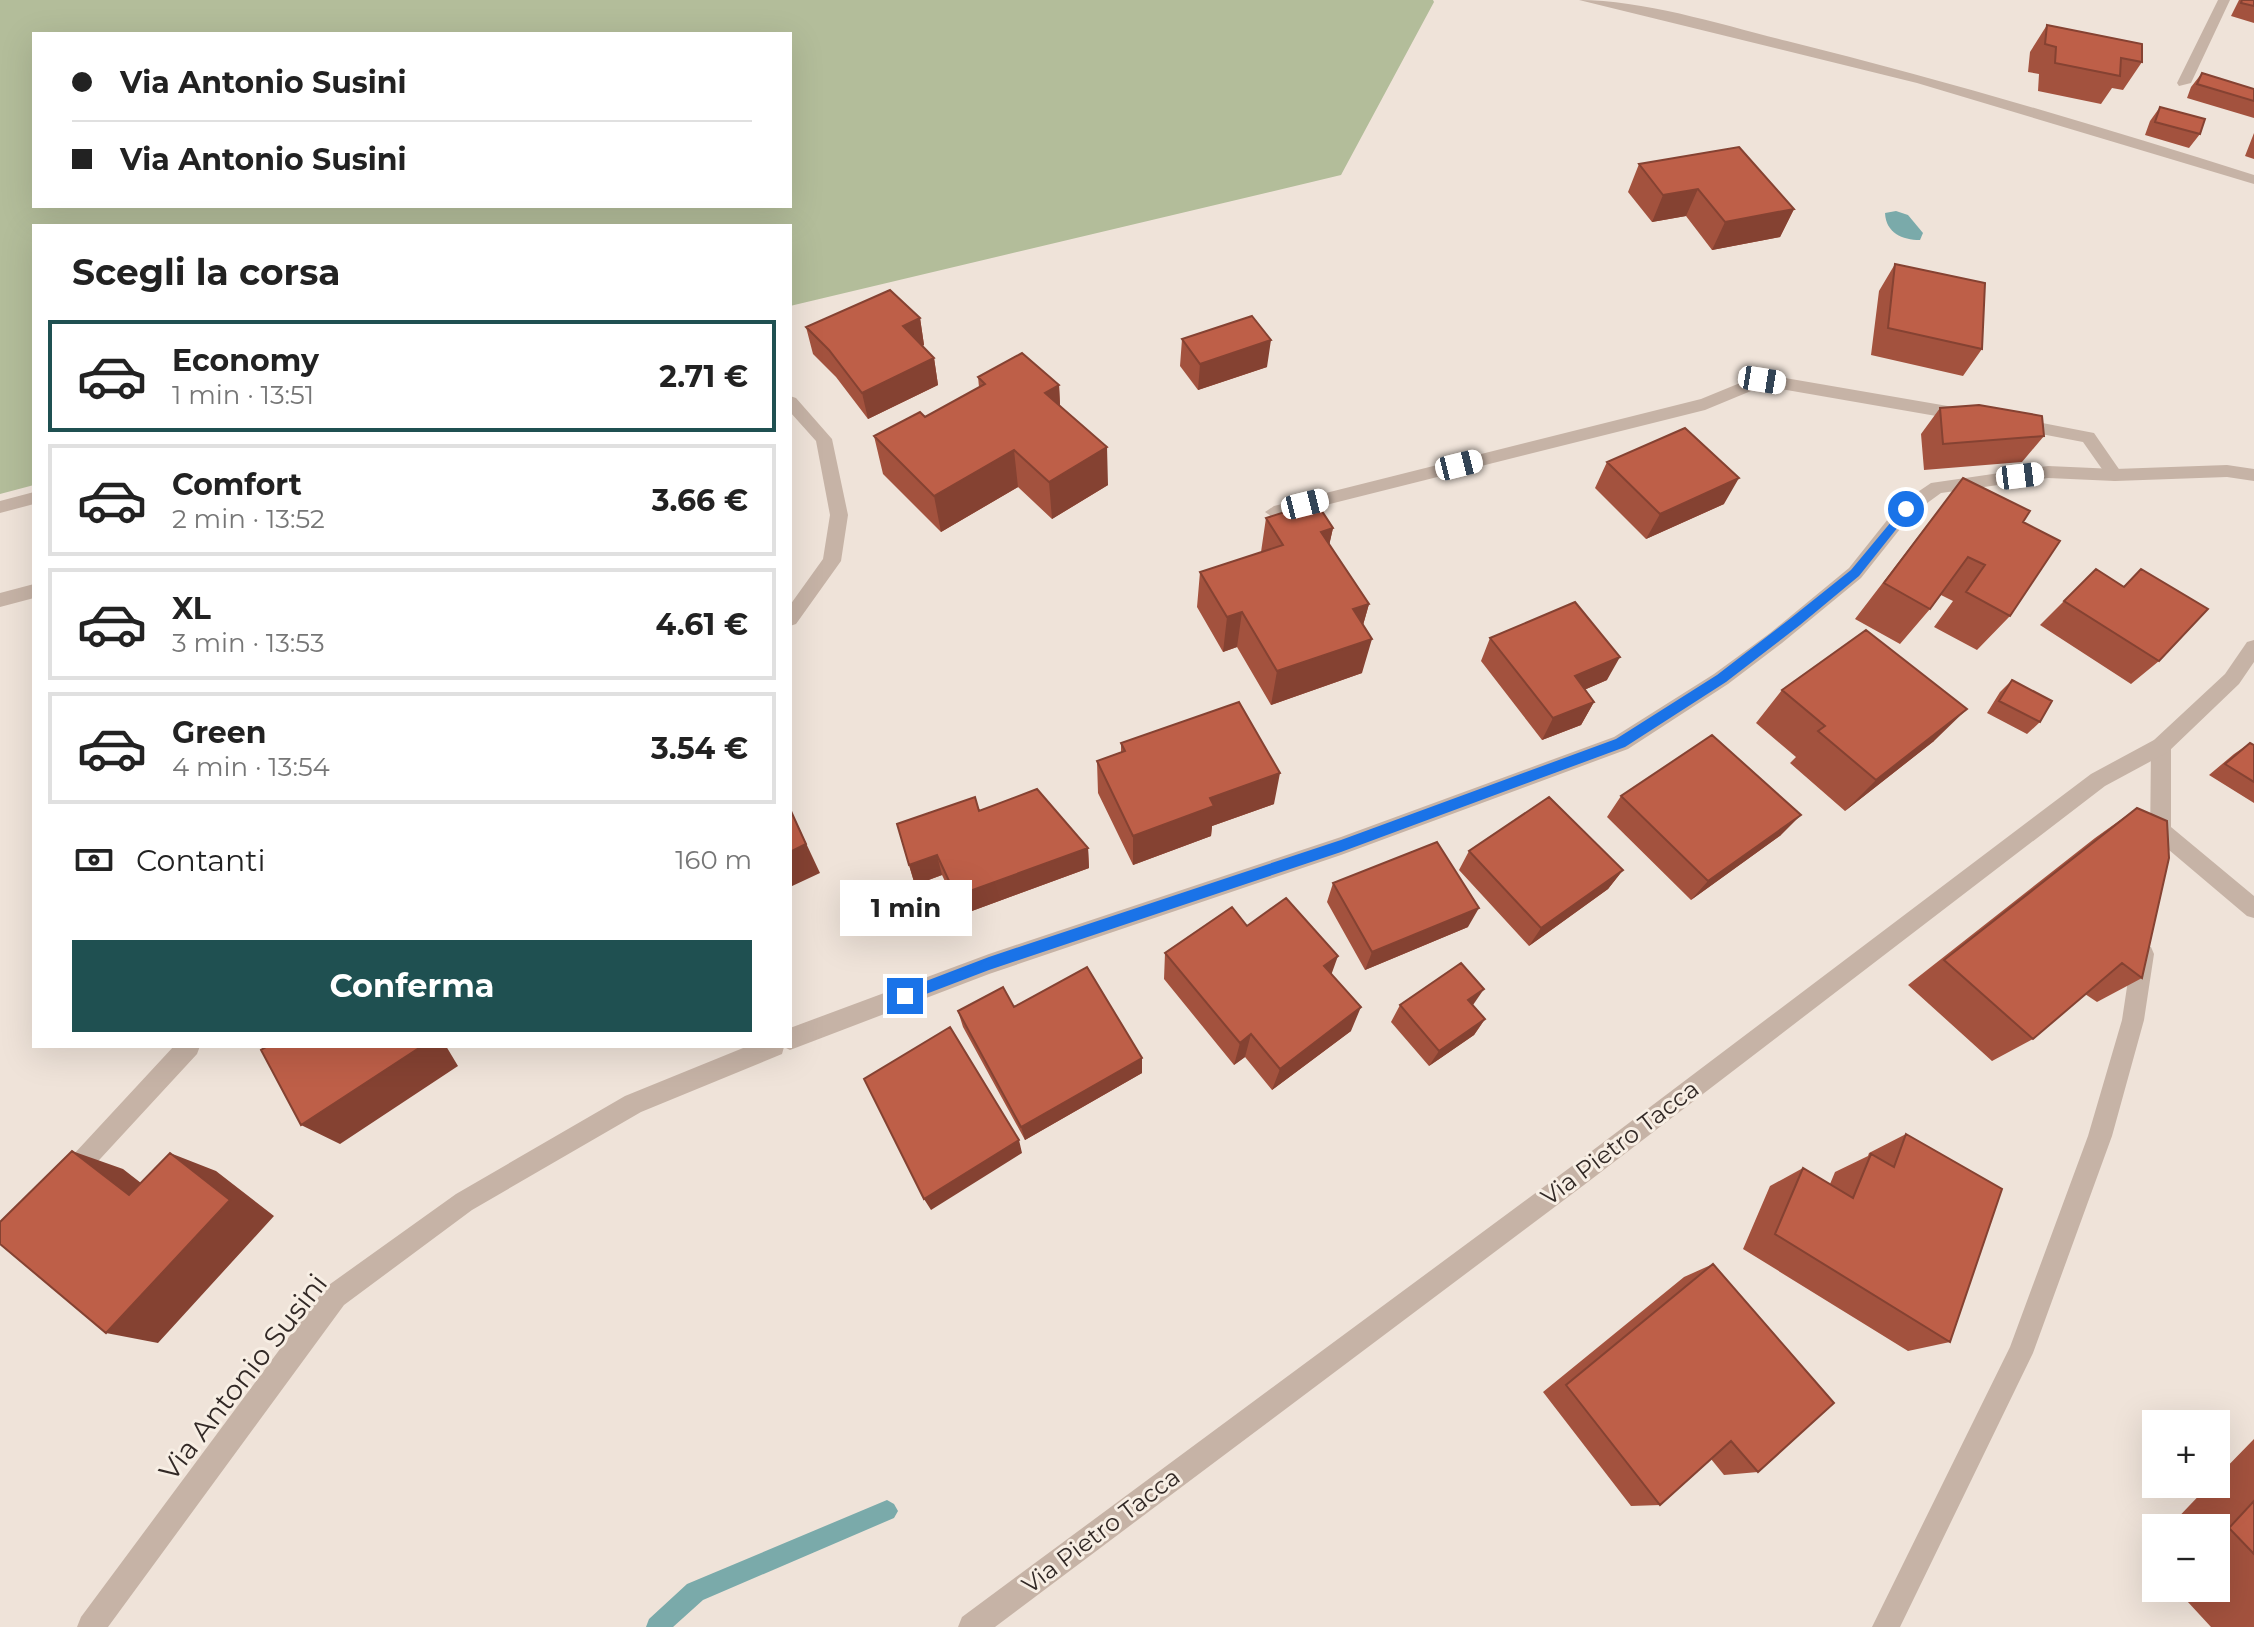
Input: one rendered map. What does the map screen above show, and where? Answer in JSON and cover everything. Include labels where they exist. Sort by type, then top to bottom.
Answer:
[{"type":"street","points":[[1585,0],[1703,23],[1861,63],[2113,134],[2254,180]]},
{"type":"street","points":[[2184,83],[2224,0]]},
{"type":"street","points":[[1274,512],[1705,404],[1762,380],[2088,437],[2115,475]]},
{"type":"street","points":[[792,404],[824,439],[839,515],[832,561],[792,616]]},
{"type":"street","points":[[792,1038],[989,964],[1341,846],[1621,743],[1721,679],[1776,638],[1855,573],[1906,509],[1937,487],[2048,472],[2115,475],[2227,471],[2254,475]]},
{"type":"street","points":[[0,507],[32,499]]},
{"type":"street","points":[[0,600],[32,592]]},
{"type":"street","name":"Via Pietro Tacca","points":[[972,1627],[1589,1168],[2098,780],[2161,746],[2232,679],[2254,647]]},
{"type":"street","points":[[2157,864],[2162,832],[2161,746]]},
{"type":"street","points":[[2162,832],[2254,909]]},
{"type":"street","points":[[1886,1627],[2020,1353],[2100,1136],[2133,1020],[2147,926]]},
{"type":"street","points":[[50,1196],[187,1048]]},
{"type":"street","name":"Via Antonio Susini","points":[[91,1627],[335,1296],[464,1202],[620,1111],[769,1048]]},
{"type":"green space","points":[[0,0],[1434,2],[1341,175],[792,306],[792,224],[32,224],[32,486],[0,494]]},
{"type":"water","points":[[1896,211],[1908,215],[1923,233],[1920,240],[1901,237],[1888,226],[1885,213]]},
{"type":"building","points":[[2242,0],[2254,0],[2254,6],[2241,3]]},
{"type":"building","points":[[2047,25],[2142,44],[2142,62],[2121,58],[2120,76],[2055,63],[2056,47],[2045,44]]},
{"type":"building","points":[[2202,73],[2254,89],[2254,101],[2197,84]]},
{"type":"building","points":[[2160,107],[2205,119],[2200,134],[2155,122]]},
{"type":"building","points":[[1739,147],[1794,209],[1725,222],[1698,189],[1663,195],[1639,164]]},
{"type":"building","points":[[1895,264],[1985,283],[1982,349],[1888,328]]},
{"type":"building","points":[[890,290],[920,318],[903,326],[934,358],[862,393],[829,350],[806,327]]},
{"type":"building","points":[[1252,316],[1271,340],[1200,364],[1182,339]]},
{"type":"building","points":[[1022,353],[1059,385],[1045,393],[1107,447],[1049,482],[1014,450],[934,496],[874,436],[920,412],[925,417],[985,384],[978,377]]},
{"type":"building","points":[[1979,405],[2042,416],[2044,436],[1943,444],[1940,408]]},
{"type":"building","points":[[1685,428],[1739,478],[1660,514],[1607,462]]},
{"type":"building","points":[[1963,478],[2030,511],[2023,522],[2060,541],[2010,616],[1966,592],[1985,565],[1968,557],[1930,609],[1884,583]]},
{"type":"building","points":[[1316,502],[1333,528],[1321,532],[1369,604],[1353,609],[1372,639],[1277,671],[1242,612],[1227,617],[1200,572],[1283,545],[1266,518]]},
{"type":"building","points":[[2096,569],[2124,587],[2141,569],[2208,609],[2159,661],[2064,601]]},
{"type":"building","points":[[1575,602],[1620,657],[1575,676],[1594,702],[1553,718],[1490,638]]},
{"type":"building","points":[[1866,630],[1967,709],[1876,780],[1818,731],[1825,726],[1782,690]]},
{"type":"building","points":[[2012,680],[2052,701],[2040,722],[1999,701]]},
{"type":"building","points":[[1239,702],[1280,773],[1210,798],[1214,806],[1133,836],[1097,761],[1125,751],[1121,743]]},
{"type":"building","points":[[1712,735],[1801,815],[1708,881],[1621,796]]},
{"type":"building","points":[[2250,743],[2254,745],[2254,782],[2225,764]]},
{"type":"building","points":[[1037,789],[1088,848],[956,896],[937,855],[909,865],[897,824],[975,797],[979,811]]},
{"type":"building","points":[[1549,797],[1623,870],[1541,928],[1469,851]]},
{"type":"building","points":[[2137,808],[2167,821],[2169,858],[2142,978],[2122,963],[2033,1039],[1944,960]]},
{"type":"building","points":[[792,813],[806,844],[792,851]]},
{"type":"building","points":[[1437,842],[1479,908],[1372,952],[1333,883]]},
{"type":"building","points":[[1286,898],[1338,956],[1324,966],[1361,1007],[1280,1069],[1251,1034],[1240,1043],[1165,953],[1232,907],[1247,926]]},
{"type":"building","points":[[1461,963],[1484,989],[1468,1000],[1485,1019],[1439,1051],[1400,1005]]},
{"type":"building","points":[[1087,967],[1142,1058],[1021,1127],[958,1011],[1003,987],[1014,1007]]},
{"type":"building","points":[[950,1027],[1019,1140],[924,1199],[864,1079]]},
{"type":"building","points":[[264,1048],[419,1048],[301,1125],[261,1050]]},
{"type":"building","points":[[1906,1134],[2002,1189],[1950,1342],[1775,1234],[1803,1168],[1853,1198],[1871,1154],[1894,1167]]},
{"type":"building","points":[[72,1151],[129,1195],[170,1153],[230,1200],[106,1333],[0,1244],[0,1222]]},
{"type":"building","points":[[1713,1264],[1834,1403],[1758,1472],[1731,1441],[1660,1505],[1566,1385]]},
{"type":"building","points":[[2254,1501],[2254,1554],[2230,1529]]},
{"type":"waterway","points":[[657,1627],[695,1592],[887,1511]]},
{"type":"route","points":[[905,996],[989,964],[1341,846],[1621,743],[1721,679],[1796,622],[1855,573],[1906,509]]}]
